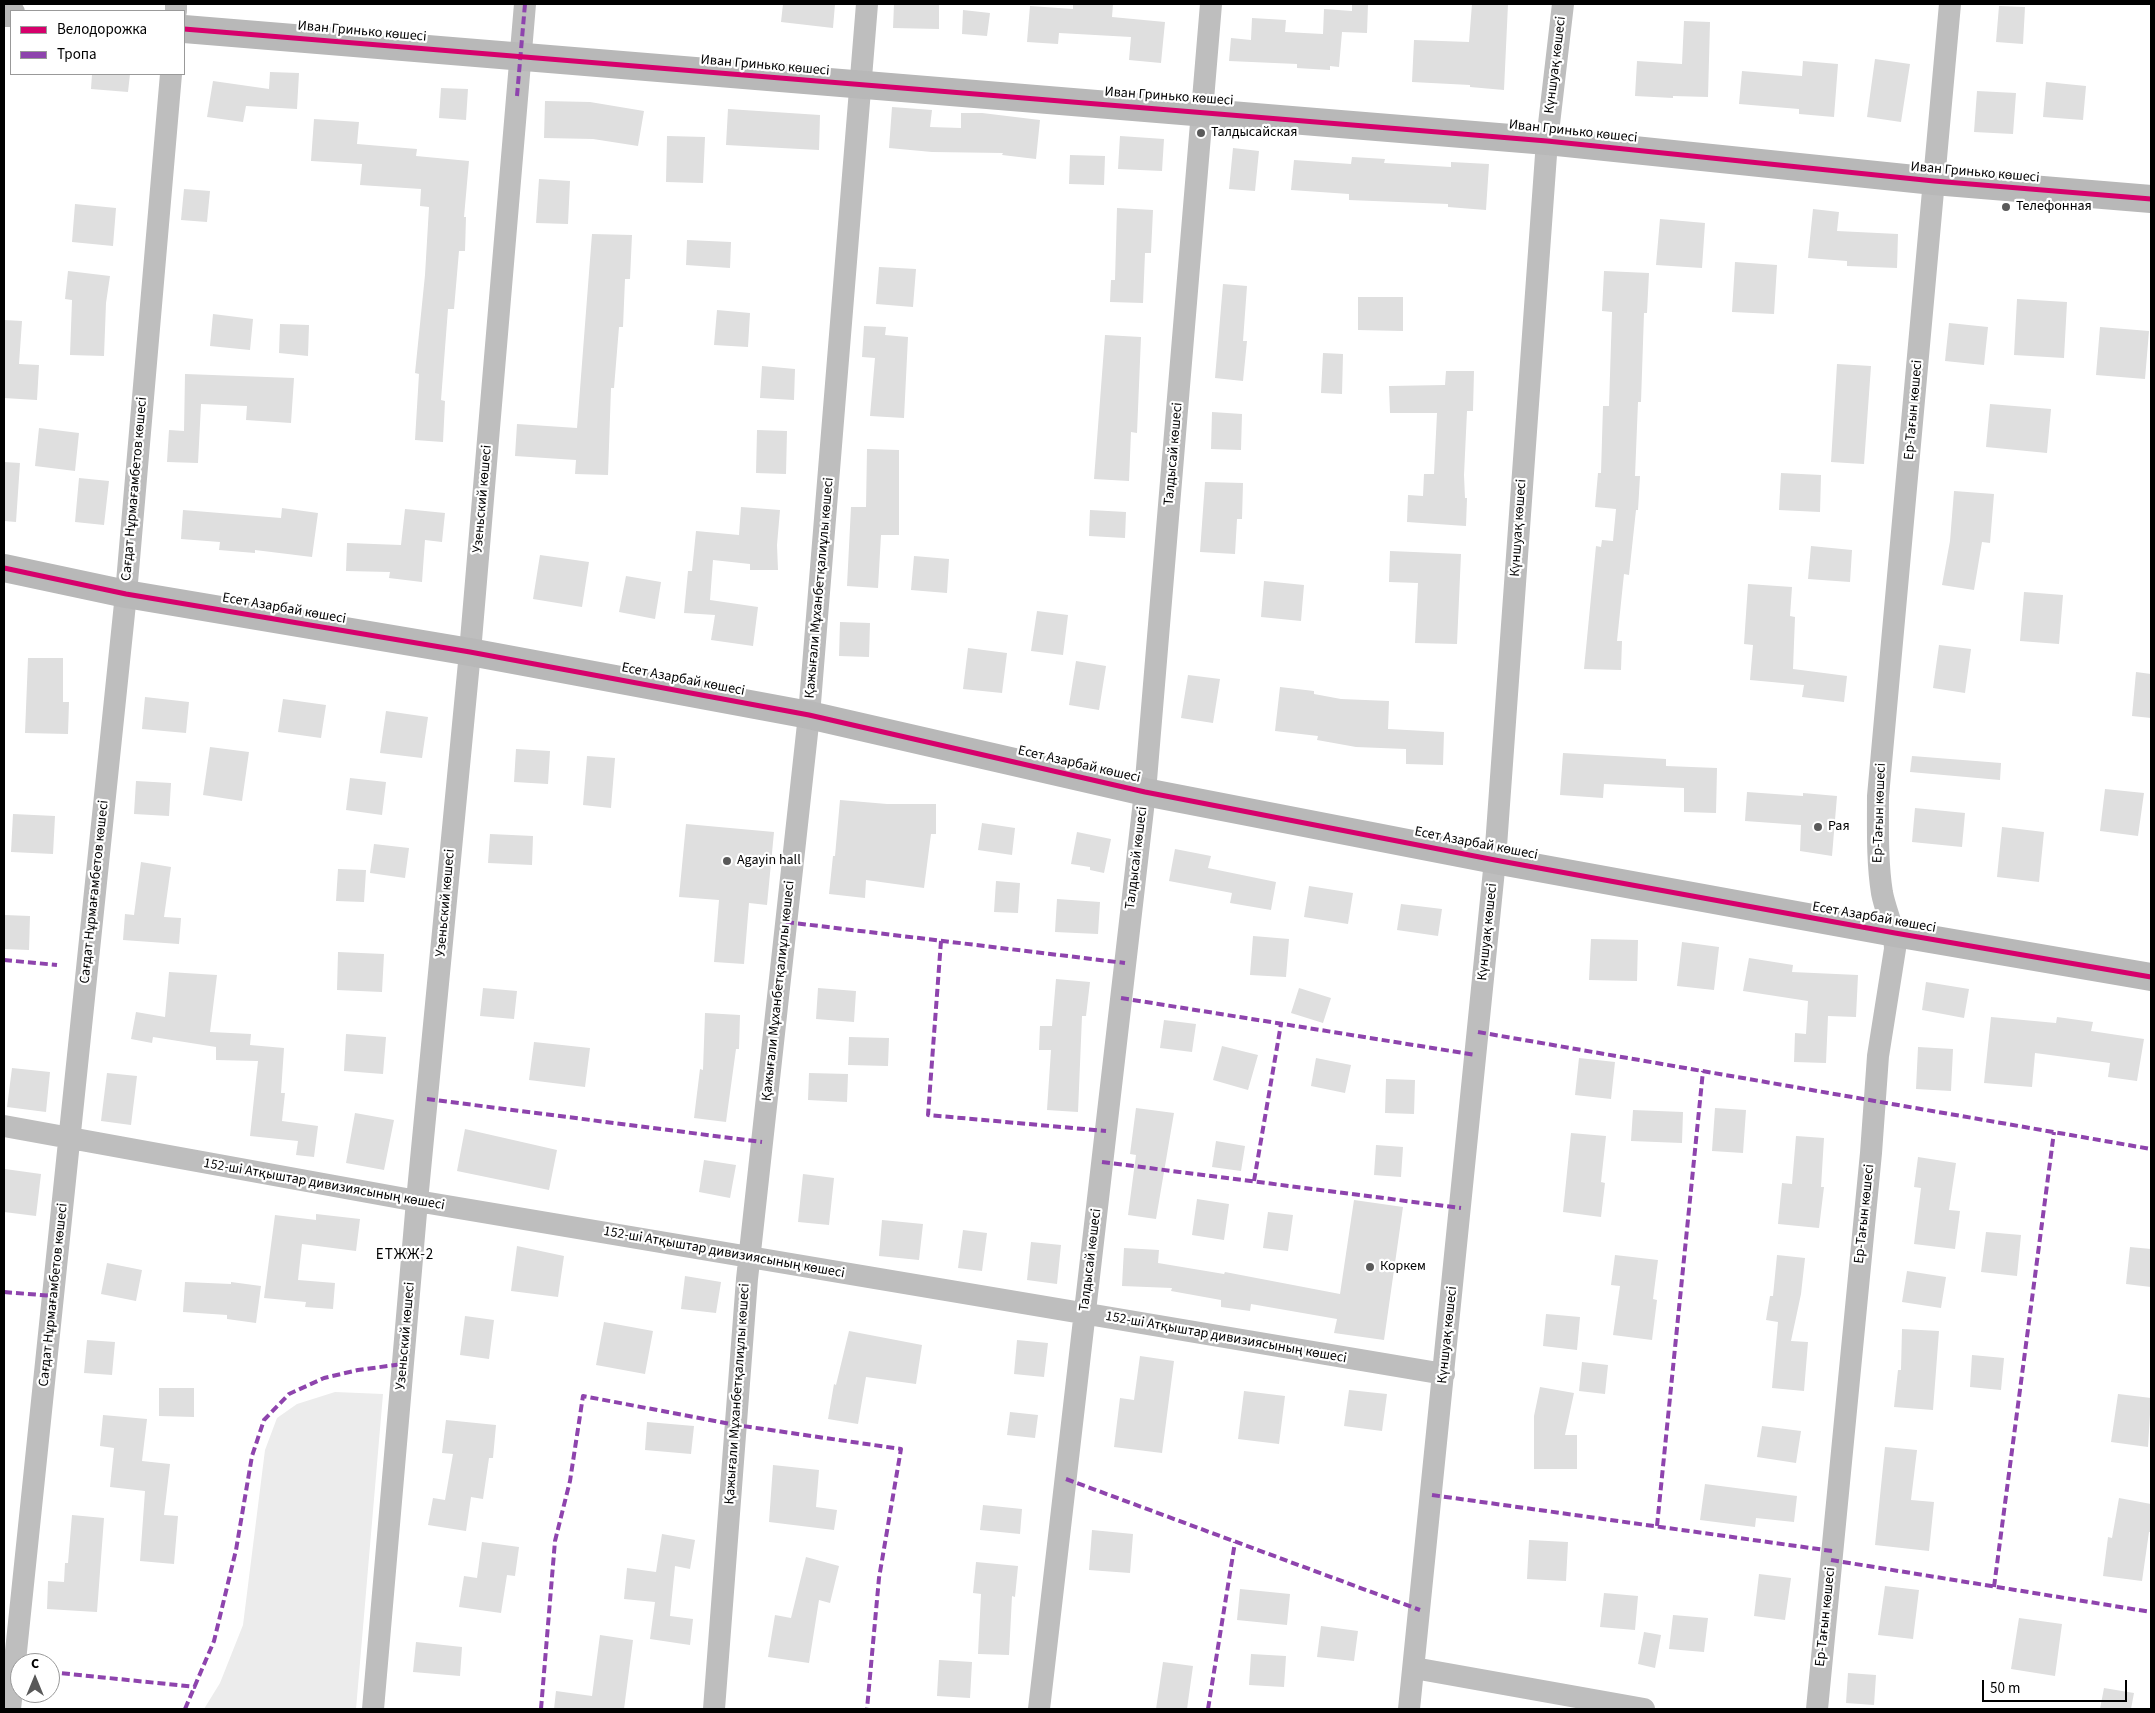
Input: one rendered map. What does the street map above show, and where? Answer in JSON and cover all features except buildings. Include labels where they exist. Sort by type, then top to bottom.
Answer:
[{"type":"street","name":"Узеньский көшесі","points":[[373,1709],[418,1201],[470,652],[525,4]]},
{"type":"street","name":"Қажығали Мұханбетқалиұлы көшесі","points":[[714,1709],[749,1258],[809,715],[868,4]]},
{"type":"street","name":"Талдысай көшесі","points":[[1039,1709],[1145,792],[1204,111],[1211,4]]},
{"type":"street","name":"Күншуақ көшесі","points":[[1409,1709],[1495,860],[1547,141],[1563,4]]},
{"type":"street","name":"Ер-Тағын көшесі","points":[[1817,1709],[1869,1173],[1878,1056],[1894,968],[1895,933],[1885,910],[1878,865],[1878,796],[1950,4]]},
{"type":"street","name":"Иван Гринько көшесі","points":[[185,29],[860,85],[1204,111],[1547,141],[1934,181],[2151,199]]},
{"type":"street","name":"Сағдат Нұрмағамбетов көшесі","points":[[10,1709],[126,594],[170,75]]},
{"type":"street","name":"Есет Азарбай көшесі","points":[[4,568],[126,594],[470,652],[809,715],[1145,792],[1495,860],[1895,933],[2151,977]]},
{"type":"street","name":"152-ші Атқыштар дивизиясының көшесі","points":[[4,1126],[69,1140],[418,1201],[1444,1374]]},
{"type":"street","points":[[1414,1668],[1644,1709]]},
{"type":"shaded area","points":[[335,1392],[383,1394],[356,1709],[204,1709],[220,1683],[243,1625],[265,1450],[277,1418],[297,1404]]},
{"type":"marked path","points":[[517,96],[525,4]]},
{"type":"marked path","points":[[786,922],[1125,963]]},
{"type":"marked path","points":[[941,941],[928,1115],[1106,1131]]},
{"type":"marked path","points":[[4,960],[57,965]]},
{"type":"marked path","points":[[1121,998],[1476,1055]]},
{"type":"marked path","points":[[1254,1181],[1281,1024]]},
{"type":"marked path","points":[[1478,1032],[2151,1149]]},
{"type":"marked path","points":[[1657,1526],[1703,1071]]},
{"type":"marked path","points":[[427,1099],[762,1142]]},
{"type":"marked path","points":[[1994,1587],[2054,1132]]},
{"type":"marked path","points":[[1102,1162],[1461,1208]]},
{"type":"marked path","points":[[4,1292],[53,1296]]},
{"type":"marked path","points":[[185,1709],[214,1641],[236,1550],[252,1456],[264,1420],[289,1394],[324,1378],[358,1370],[403,1364]]},
{"type":"marked path","points":[[541,1709],[555,1541],[570,1481],[583,1396],[736,1425],[901,1449],[879,1578],[867,1709]]},
{"type":"marked path","points":[[1066,1479],[1420,1610]]},
{"type":"marked path","points":[[1432,1495],[1832,1551]]},
{"type":"marked path","points":[[1208,1709],[1235,1542]]},
{"type":"marked path","points":[[1831,1560],[2151,1612]]},
{"type":"marked path","points":[[60,1673],[196,1687]]},
{"type":"cycle path","points":[[185,29],[1547,141],[1934,181],[2151,199]]},
{"type":"cycle path","points":[[4,568],[126,594],[470,652],[809,715],[1145,792],[1495,860],[1895,933],[2151,977]]},
{"type":"place","name":"Талдысайская","points":[[1201,133]]},
{"type":"place","name":"Телефонная","points":[[2006,207]]},
{"type":"place","name":"Рая","points":[[1818,827]]},
{"type":"place","name":"Agayin hall","points":[[727,861]]},
{"type":"place","name":"Коркем","points":[[1370,1267]]},
{"type":"district","name":"ЕТЖЖ-2","points":[[405,1256]]}]
